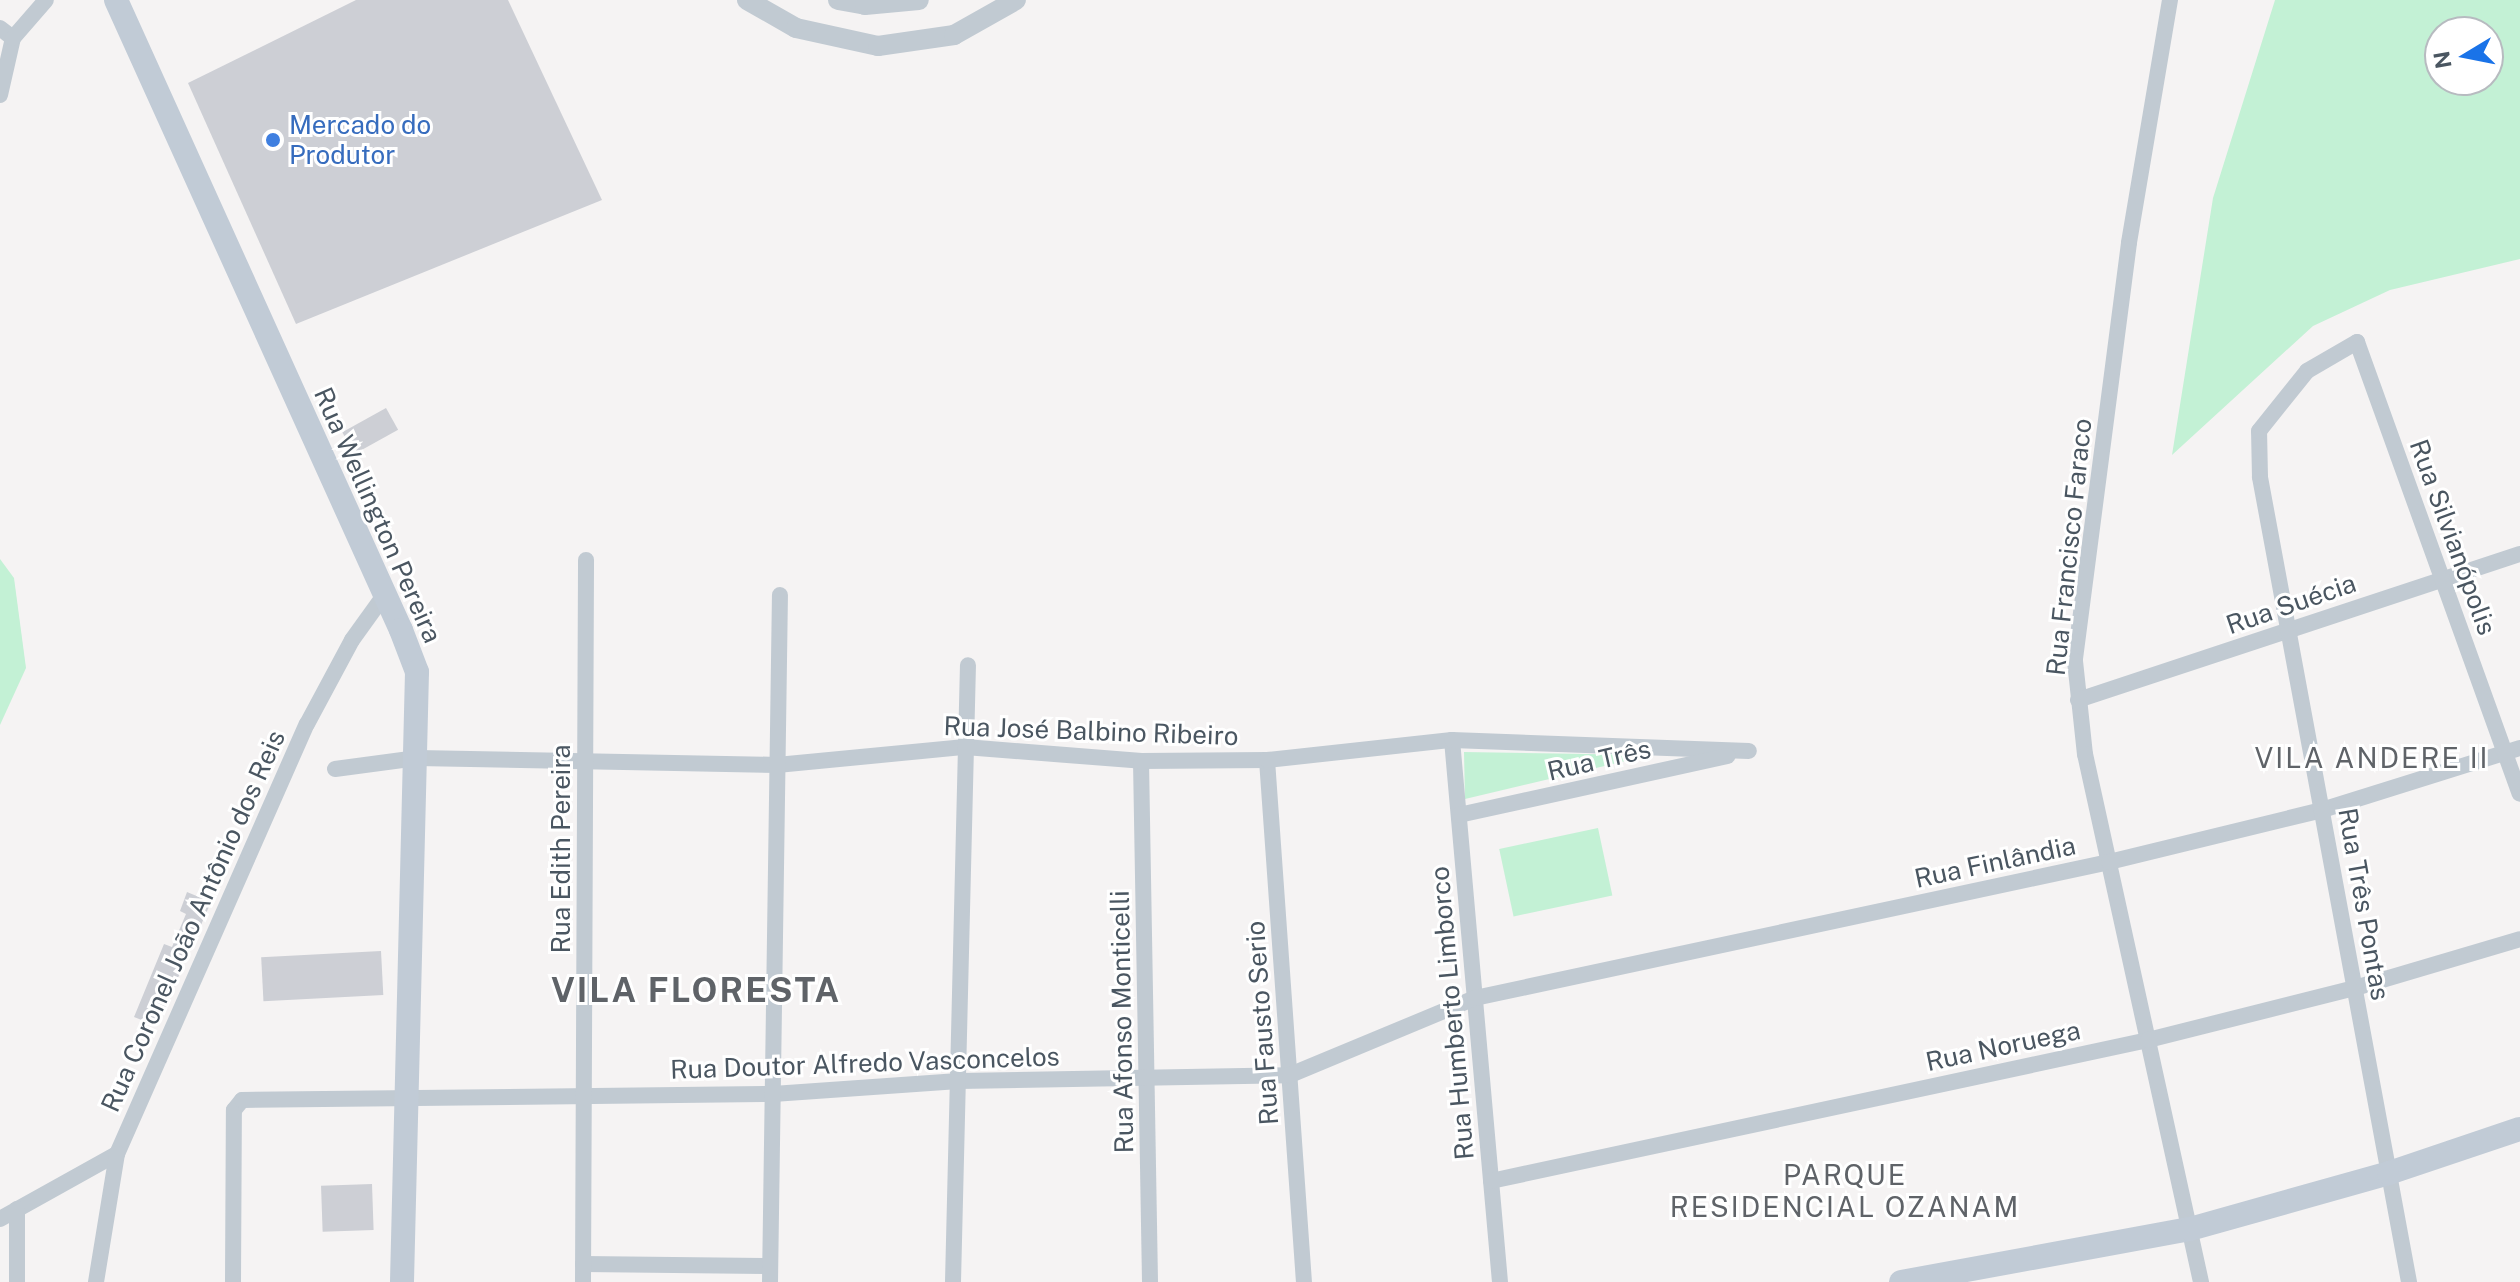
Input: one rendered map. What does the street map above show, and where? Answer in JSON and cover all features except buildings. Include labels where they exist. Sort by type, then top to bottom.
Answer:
[{"type":"main road","name":"Rua Wellington Pereira","points":[[116,0],[385,594],[417,672],[402,1282]]},
{"type":"main road","points":[[1901,1282],[2190,1229],[2389,1173],[2520,1129]]},
{"type":"street","points":[[0,95],[7,33],[46,0]]},
{"type":"street","points":[[747,0],[796,28],[878,46],[954,35],[1016,0]]},
{"type":"street","points":[[838,0],[865,5],[919,0]]},
{"type":"street","name":"Rua Francisco Faraco","points":[[2170,0],[2129,243],[2075,661],[2085,754],[2201,1282]]},
{"type":"street","name":"Rua Silvianópolis","points":[[2357,342],[2442,578],[2513,750],[2520,794]]},
{"type":"street","name":"Rua Três Pontas","points":[[2357,342],[2307,371],[2259,431],[2260,477],[2409,1282]]},
{"type":"street","name":"Rua Suécia","points":[[2078,700],[2520,554]]},
{"type":"street","name":"Rua Edith Pereira","points":[[583,1282],[586,560]]},
{"type":"street","name":"Rua Coronel João Antônio dos Reis","points":[[0,1219],[117,1154],[307,724],[352,640],[385,594]]},
{"type":"street","points":[[583,1264],[770,1274],[780,595]]},
{"type":"street","points":[[953,1282],[968,665]]},
{"type":"street","name":"Rua José Balbino Ribeiro","points":[[335,769],[417,758],[777,765],[965,747],[1141,761],[1267,760],[1452,740],[1749,751]]},
{"type":"street","name":"Rua Humberto Limborco","points":[[1452,740],[1500,1282]]},
{"type":"street","name":"Rua Finlândia","points":[[1475,998],[2109,862],[2322,810],[2513,750]]},
{"type":"street","name":"Rua Três","points":[[1459,815],[1749,751]]},
{"type":"street","name":"Rua Fausto Serio","points":[[1267,760],[1304,1282]]},
{"type":"street","name":"Rua Afonso Monticelli","points":[[1141,761],[1150,1282]]},
{"type":"street","name":"Rua Noruega","points":[[1491,1181],[2148,1040],[2355,988],[2520,939]]},
{"type":"street","name":"Rua Doutor Alfredo Vasconcelos","points":[[233,1282],[234,1110],[242,1100],[773,1094],[959,1081],[1290,1075],[1475,998]]},
{"type":"street","points":[[96,1282],[117,1154]]},
{"type":"street","points":[[17,1209],[17,1282]]},
{"type":"green space","points":[[2275,0],[2520,0],[2520,259],[2390,290],[2313,326],[2172,455],[2213,198]]},
{"type":"green space","points":[[0,559],[14,578],[26,668],[0,725]]},
{"type":"green space","points":[[1464,752],[1651,755],[1465,799]]},
{"type":"green space","points":[[1598,828],[1612,895],[1514,916],[1499,849]]},
{"type":"place","name":"Mercado do Produtor","points":[[273,140]]},
{"type":"district","name":"VILA ANDERE II","points":[[2372,758]]},
{"type":"district","name":"VILA FLORESTA","points":[[696,991]]},
{"type":"district","name":"PARQUE RESIDENCIAL OZANAM","points":[[1845,1191]]}]
